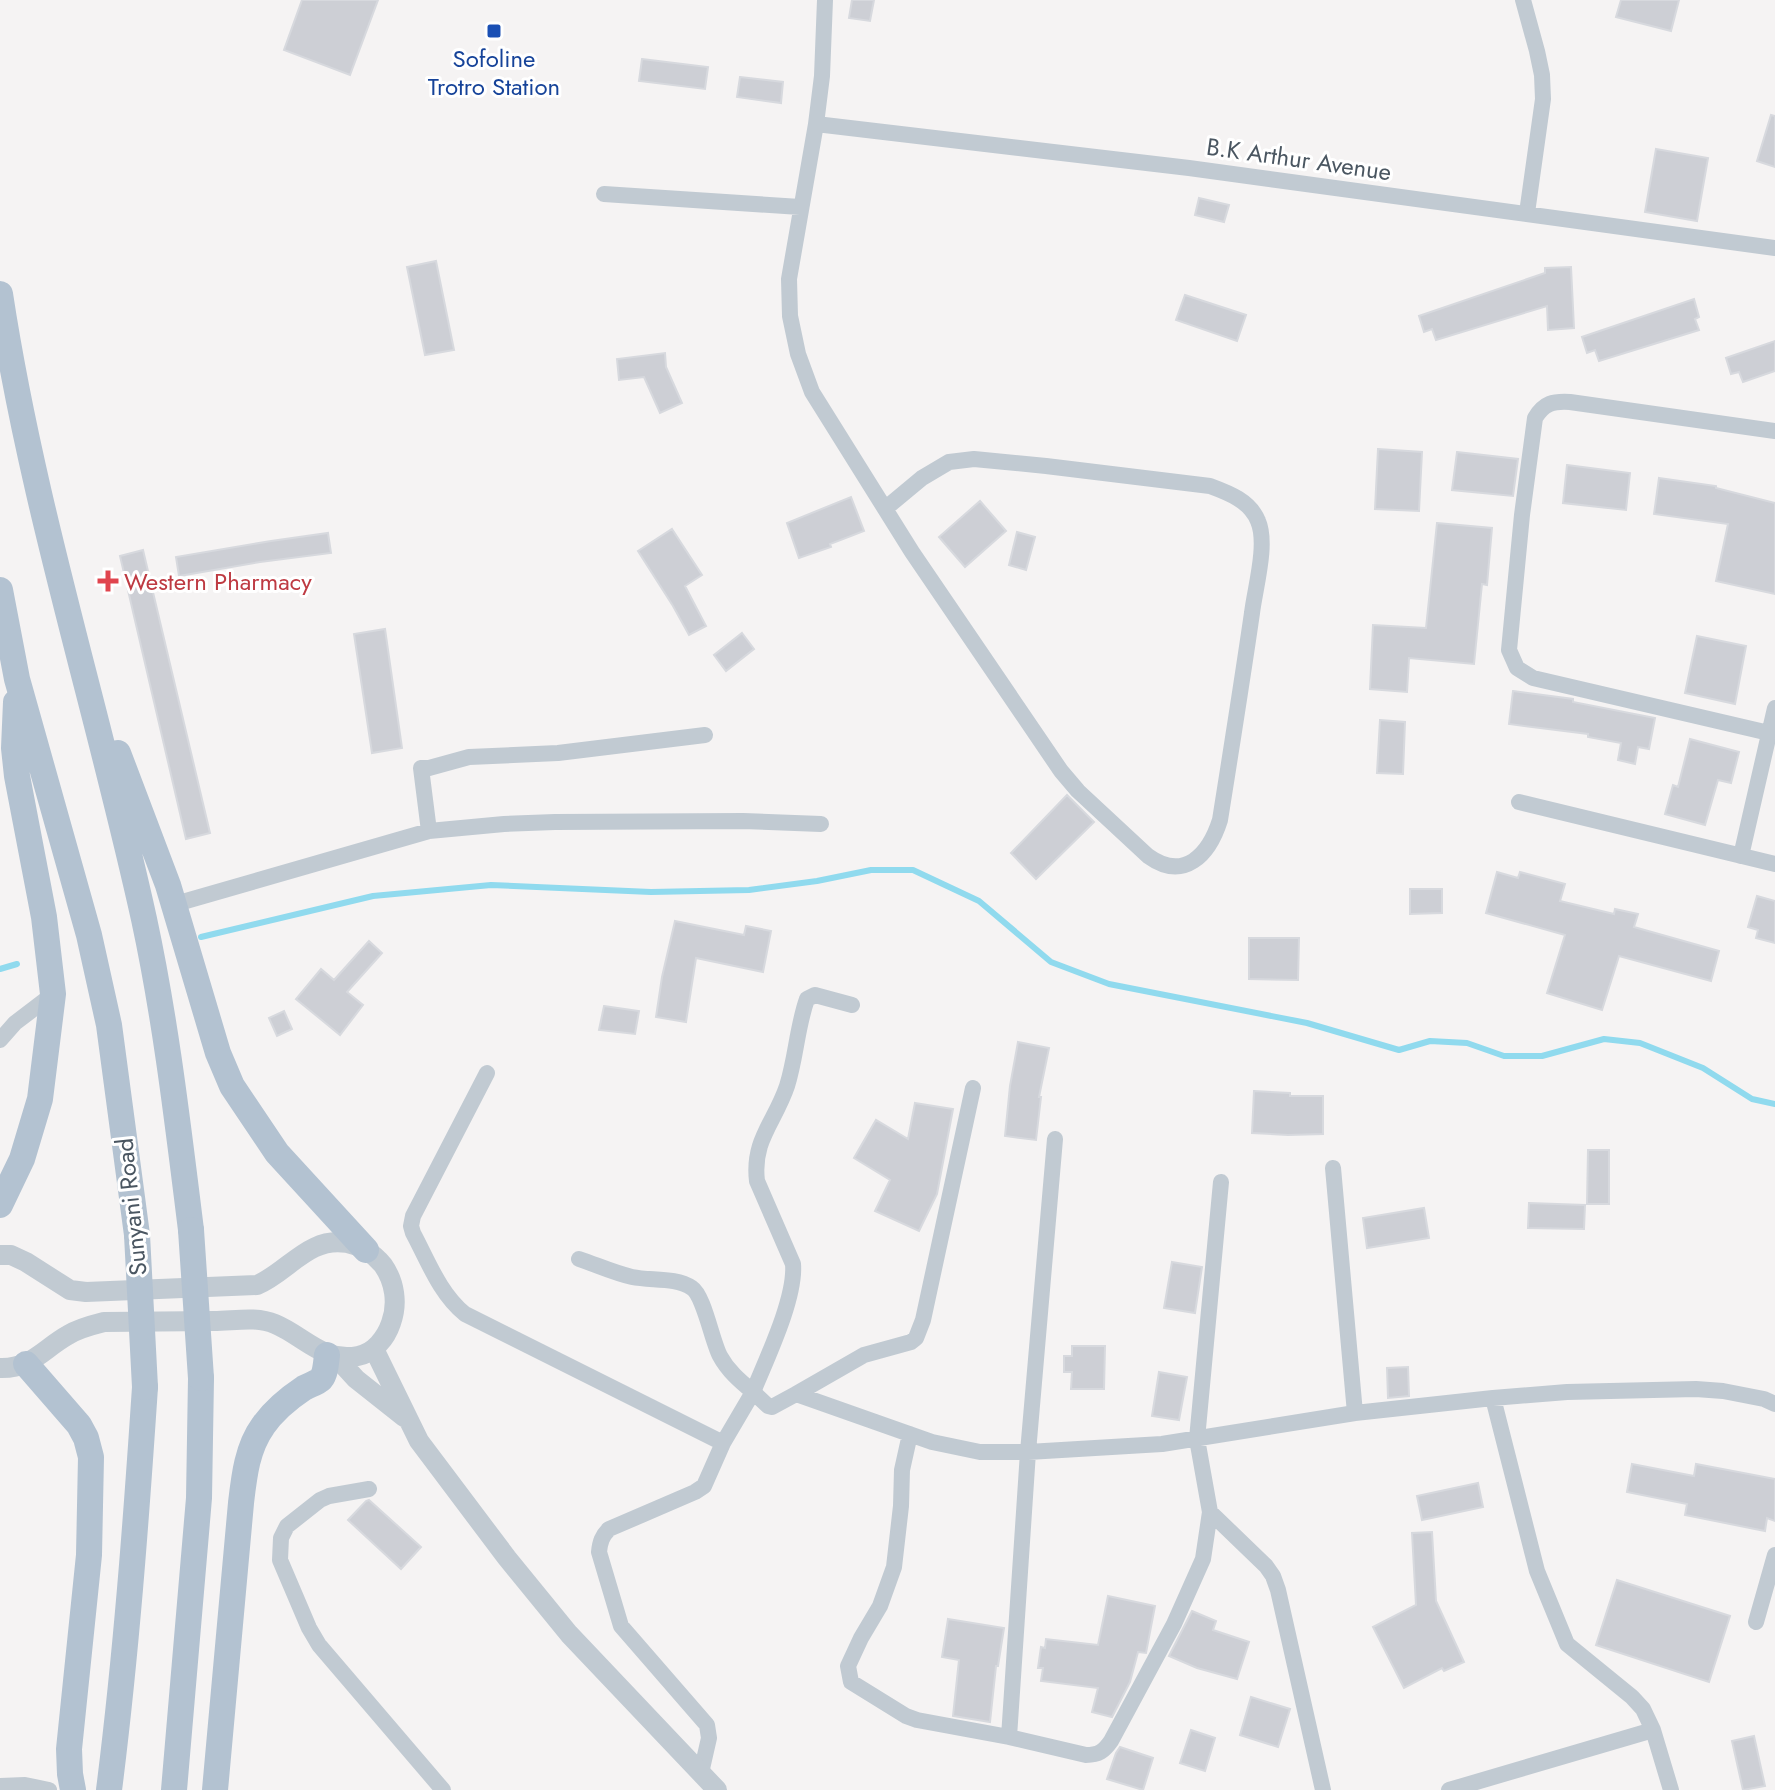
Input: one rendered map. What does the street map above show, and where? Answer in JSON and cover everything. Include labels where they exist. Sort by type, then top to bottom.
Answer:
[{"type":"main road","points":[[0,294],[37,485],[144,919],[166,1032],[191,1230],[201,1378],[199,1498],[174,1790]]},
{"type":"main road","name":"Sunyani Road","points":[[0,590],[5,631],[17,679],[89,935],[109,1025],[137,1235],[145,1387],[119,1711],[109,1790]]},
{"type":"main road","points":[[78,646],[168,885],[218,1053],[232,1086],[277,1153],[366,1250]]},
{"type":"main road","points":[[0,1205],[22,1159],[40,1099],[53,994],[44,917],[17,776],[14,748],[17,679]]},
{"type":"main road","points":[[215,1790],[241,1503],[250,1451],[262,1427],[282,1404],[321,1379],[331,1356]]},
{"type":"main road","points":[[26,1364],[79,1425],[91,1457],[89,1555],[69,1749],[73,1790]]},
{"type":"street","points":[[825,0],[822,76],[816,124],[789,279],[790,316],[798,354],[812,392],[949,608],[1061,771],[1078,791],[1159,864],[1187,865],[1198,859],[1216,835],[1220,820],[1262,546],[1259,522],[1249,506],[1231,494],[1210,486],[974,459],[949,462],[922,478],[886,508]]},
{"type":"street","points":[[1523,0],[1542,75],[1543,99],[1527,213]]},
{"type":"street","name":"B.K Arthur Avenue","points":[[816,124],[1189,168],[1775,248]]},
{"type":"street","points":[[604,194],[800,207]]},
{"type":"street","points":[[1769,733],[1533,678],[1517,668],[1509,650],[1535,418],[1548,403],[1570,402],[1775,431]]},
{"type":"street","points":[[1741,856],[1775,708]]},
{"type":"street","points":[[429,831],[421,768],[469,757],[558,753],[705,735]]},
{"type":"street","points":[[1519,802],[1775,864]]},
{"type":"street","points":[[172,905],[429,831],[555,822],[743,821],[821,824]]},
{"type":"street","points":[[0,1040],[15,1023],[53,994]]},
{"type":"street","points":[[701,1773],[709,1738],[707,1725],[621,1626],[599,1552],[603,1536],[609,1529],[704,1486],[723,1443],[753,1392],[793,1286],[794,1275],[793,1264],[757,1181],[757,1153],[786,1088],[807,999],[815,995],[852,1005]]},
{"type":"street","points":[[487,1073],[413,1216],[411,1226],[445,1293],[465,1314],[723,1443]]},
{"type":"street","points":[[579,1259],[632,1277],[679,1282],[696,1290],[718,1353],[729,1371],[772,1407],[870,1352],[916,1338],[923,1320],[973,1088]]},
{"type":"street","points":[[1009,1737],[1028,1452],[1055,1139]]},
{"type":"street","points":[[1333,1168],[1355,1413]]},
{"type":"street","points":[[910,1434],[902,1470],[899,1536],[894,1567],[880,1606],[848,1666],[851,1682],[917,1720],[1086,1755],[1104,1751],[1174,1624],[1203,1559],[1210,1512],[1197,1439],[1221,1182]]},
{"type":"street","points":[[0,1255],[11,1255],[26,1262],[70,1290],[105,1292],[257,1285],[271,1280],[312,1247],[344,1242],[366,1250],[386,1270],[395,1297],[394,1311],[391,1325],[374,1349],[359,1356],[331,1356]]},
{"type":"street","points":[[0,1368],[26,1364],[81,1328],[104,1322],[257,1319],[282,1328],[331,1356],[407,1419]]},
{"type":"street","points":[[374,1349],[419,1441],[498,1546],[569,1634],[717,1790]]},
{"type":"street","points":[[796,1394],[932,1442],[980,1452],[1162,1444],[1355,1413],[1567,1392],[1696,1389],[1723,1391],[1775,1404]]},
{"type":"street","points":[[1493,1398],[1537,1571],[1567,1644],[1643,1709],[1653,1730],[1671,1790]]},
{"type":"street","points":[[369,1489],[329,1496],[298,1517],[287,1526],[281,1538],[280,1560],[319,1645],[443,1790]]},
{"type":"street","points":[[1210,1512],[1273,1576],[1323,1790]]},
{"type":"street","points":[[1756,1622],[1775,1555]]},
{"type":"street","points":[[1449,1790],[1653,1730]]},
{"type":"street","points":[[0,1786],[25,1785],[49,1790]]},
{"type":"building","points":[[302,0],[378,0],[350,75],[284,50]]},
{"type":"building","points":[[852,0],[874,0],[870,21],[849,18]]},
{"type":"building","points":[[1621,0],[1679,0],[1671,31],[1616,17]]},
{"type":"building","points":[[642,59],[708,67],[705,89],[639,81]]},
{"type":"building","points":[[740,77],[783,82],[781,103],[737,97]]},
{"type":"building","points":[[1771,115],[1775,116],[1775,167],[1757,161]]},
{"type":"building","points":[[1656,149],[1708,158],[1697,221],[1645,212]]},
{"type":"building","points":[[1199,198],[1229,205],[1224,222],[1195,215]]},
{"type":"building","points":[[436,261],[454,350],[425,355],[407,267]]},
{"type":"building","points":[[1571,267],[1574,328],[1548,330],[1547,306],[1436,340],[1432,329],[1424,332],[1419,316],[1545,273],[1545,268]]},
{"type":"building","points":[[1185,295],[1246,315],[1237,341],[1176,320]]},
{"type":"building","points":[[1694,299],[1699,330],[1599,361],[1595,350],[1587,353],[1582,337]]},
{"type":"building","points":[[1775,341],[1775,371],[1743,382],[1739,372],[1731,374],[1726,358]]},
{"type":"building","points":[[665,353],[666,367],[682,403],[660,413],[644,377],[619,380],[617,359]]},
{"type":"building","points":[[1378,449],[1422,452],[1419,511],[1375,509]]},
{"type":"building","points":[[1457,452],[1518,459],[1513,496],[1452,490]]},
{"type":"building","points":[[1567,465],[1630,473],[1626,510],[1563,503]]},
{"type":"building","points":[[1659,478],[1716,486],[1775,503],[1775,594],[1716,581],[1728,524],[1654,514]]},
{"type":"building","points":[[851,497],[864,531],[799,558],[787,523]]},
{"type":"building","points":[[980,501],[1006,531],[965,567],[939,537]]},
{"type":"building","points":[[1437,523],[1492,528],[1487,585],[1482,584],[1474,664],[1409,658],[1407,692],[1370,689],[1373,625],[1426,628]]},
{"type":"building","points":[[672,529],[702,575],[685,586],[706,626],[689,635],[638,551]]},
{"type":"building","points":[[1017,532],[1035,537],[1026,570],[1009,565]]},
{"type":"building","points":[[328,533],[331,553],[179,576],[176,557]]},
{"type":"building","points":[[143,550],[210,833],[186,839],[120,556]]},
{"type":"building","points":[[385,629],[402,748],[372,753],[354,634]]},
{"type":"building","points":[[742,633],[754,649],[726,671],[714,655]]},
{"type":"building","points":[[1697,636],[1746,646],[1735,704],[1685,693]]},
{"type":"building","points":[[1513,691],[1573,699],[1573,702],[1655,718],[1649,749],[1638,747],[1635,764],[1618,760],[1621,743],[1588,737],[1588,734],[1509,724]]},
{"type":"building","points":[[1380,720],[1405,722],[1403,774],[1377,773]]},
{"type":"building","points":[[1690,739],[1739,752],[1731,783],[1718,780],[1705,825],[1665,814],[1673,785],[1678,787]]},
{"type":"building","points":[[1067,795],[1094,822],[1036,879],[1011,853]]},
{"type":"building","points":[[1497,872],[1518,878],[1520,872],[1565,884],[1560,901],[1614,914],[1615,909],[1638,914],[1634,927],[1719,951],[1711,981],[1619,956],[1602,1010],[1547,993],[1565,935],[1486,913]]},
{"type":"building","points":[[1410,889],[1442,889],[1442,913],[1410,914]]},
{"type":"building","points":[[1757,896],[1775,901],[1775,943],[1756,938],[1758,930],[1748,927]]},
{"type":"building","points":[[675,921],[744,935],[746,926],[771,931],[763,972],[696,958],[686,1022],[656,1017]]},
{"type":"building","points":[[1249,938],[1299,938],[1298,980],[1249,979]]},
{"type":"building","points":[[369,941],[382,953],[347,992],[363,1005],[340,1035],[296,999],[321,969],[334,980]]},
{"type":"building","points":[[604,1006],[639,1011],[635,1034],[599,1030]]},
{"type":"building","points":[[284,1011],[292,1029],[277,1036],[269,1018]]},
{"type":"building","points":[[1018,1042],[1049,1048],[1039,1097],[1036,1140],[1005,1136]]},
{"type":"building","points":[[1254,1091],[1323,1096],[1323,1134],[1252,1133]]},
{"type":"building","points":[[915,1103],[953,1109],[937,1194],[919,1231],[875,1211],[890,1180],[854,1158],[876,1120],[908,1139]]},
{"type":"building","points":[[1588,1150],[1609,1150],[1609,1204],[1587,1204]]},
{"type":"building","points":[[1529,1203],[1585,1205],[1584,1229],[1528,1228]]},
{"type":"building","points":[[1424,1208],[1429,1238],[1367,1248],[1363,1218]]},
{"type":"building","points":[[1172,1262],[1202,1267],[1195,1313],[1164,1308]]},
{"type":"building","points":[[1072,1346],[1105,1346],[1104,1389],[1071,1389],[1072,1372],[1064,1372],[1064,1356],[1072,1356]]},
{"type":"building","points":[[1408,1367],[1409,1396],[1388,1398],[1387,1368]]},
{"type":"building","points":[[1159,1372],[1187,1377],[1179,1420],[1152,1416]]},
{"type":"building","points":[[1632,1464],[1694,1476],[1696,1464],[1775,1479],[1775,1521],[1767,1518],[1765,1531],[1685,1515],[1687,1504],[1627,1492]]},
{"type":"building","points":[[1478,1483],[1483,1507],[1422,1520],[1417,1496]]},
{"type":"building","points":[[369,1500],[421,1547],[401,1569],[348,1520]]},
{"type":"building","points":[[1432,1532],[1436,1601],[1464,1662],[1444,1671],[1442,1668],[1404,1688],[1373,1627],[1416,1605],[1412,1533]]},
{"type":"building","points":[[1617,1580],[1730,1616],[1709,1682],[1596,1645]]},
{"type":"building","points":[[1108,1596],[1155,1606],[1146,1653],[1138,1652],[1130,1682],[1112,1717],[1092,1712],[1098,1688],[1041,1681],[1043,1668],[1038,1668],[1041,1647],[1045,1648],[1046,1639],[1098,1645]]},
{"type":"building","points":[[1192,1611],[1216,1621],[1213,1630],[1249,1642],[1237,1679],[1169,1656]]},
{"type":"building","points":[[948,1619],[1004,1628],[990,1722],[953,1716],[959,1660],[942,1657]]},
{"type":"building","points":[[1251,1697],[1290,1709],[1278,1747],[1240,1735]]},
{"type":"building","points":[[1191,1730],[1215,1738],[1205,1771],[1180,1763]]},
{"type":"building","points":[[1754,1736],[1765,1786],[1743,1790],[1732,1741]]},
{"type":"building","points":[[1120,1747],[1153,1758],[1143,1790],[1107,1779]]},
{"type":"waterway","points":[[201,937],[373,896],[491,885],[651,892],[749,890],[871,870],[913,870],[979,901],[1051,962],[1109,984],[1307,1023],[1399,1050],[1430,1041],[1467,1043],[1504,1056],[1542,1056],[1604,1039],[1640,1043],[1703,1068],[1752,1099],[1775,1104]]},
{"type":"waterway","points":[[0,969],[17,964]]},
{"type":"place","name":"Sofoline Trotro Station","points":[[494,31]]},
{"type":"place","name":"Western Pharmacy","points":[[108,581]]}]
